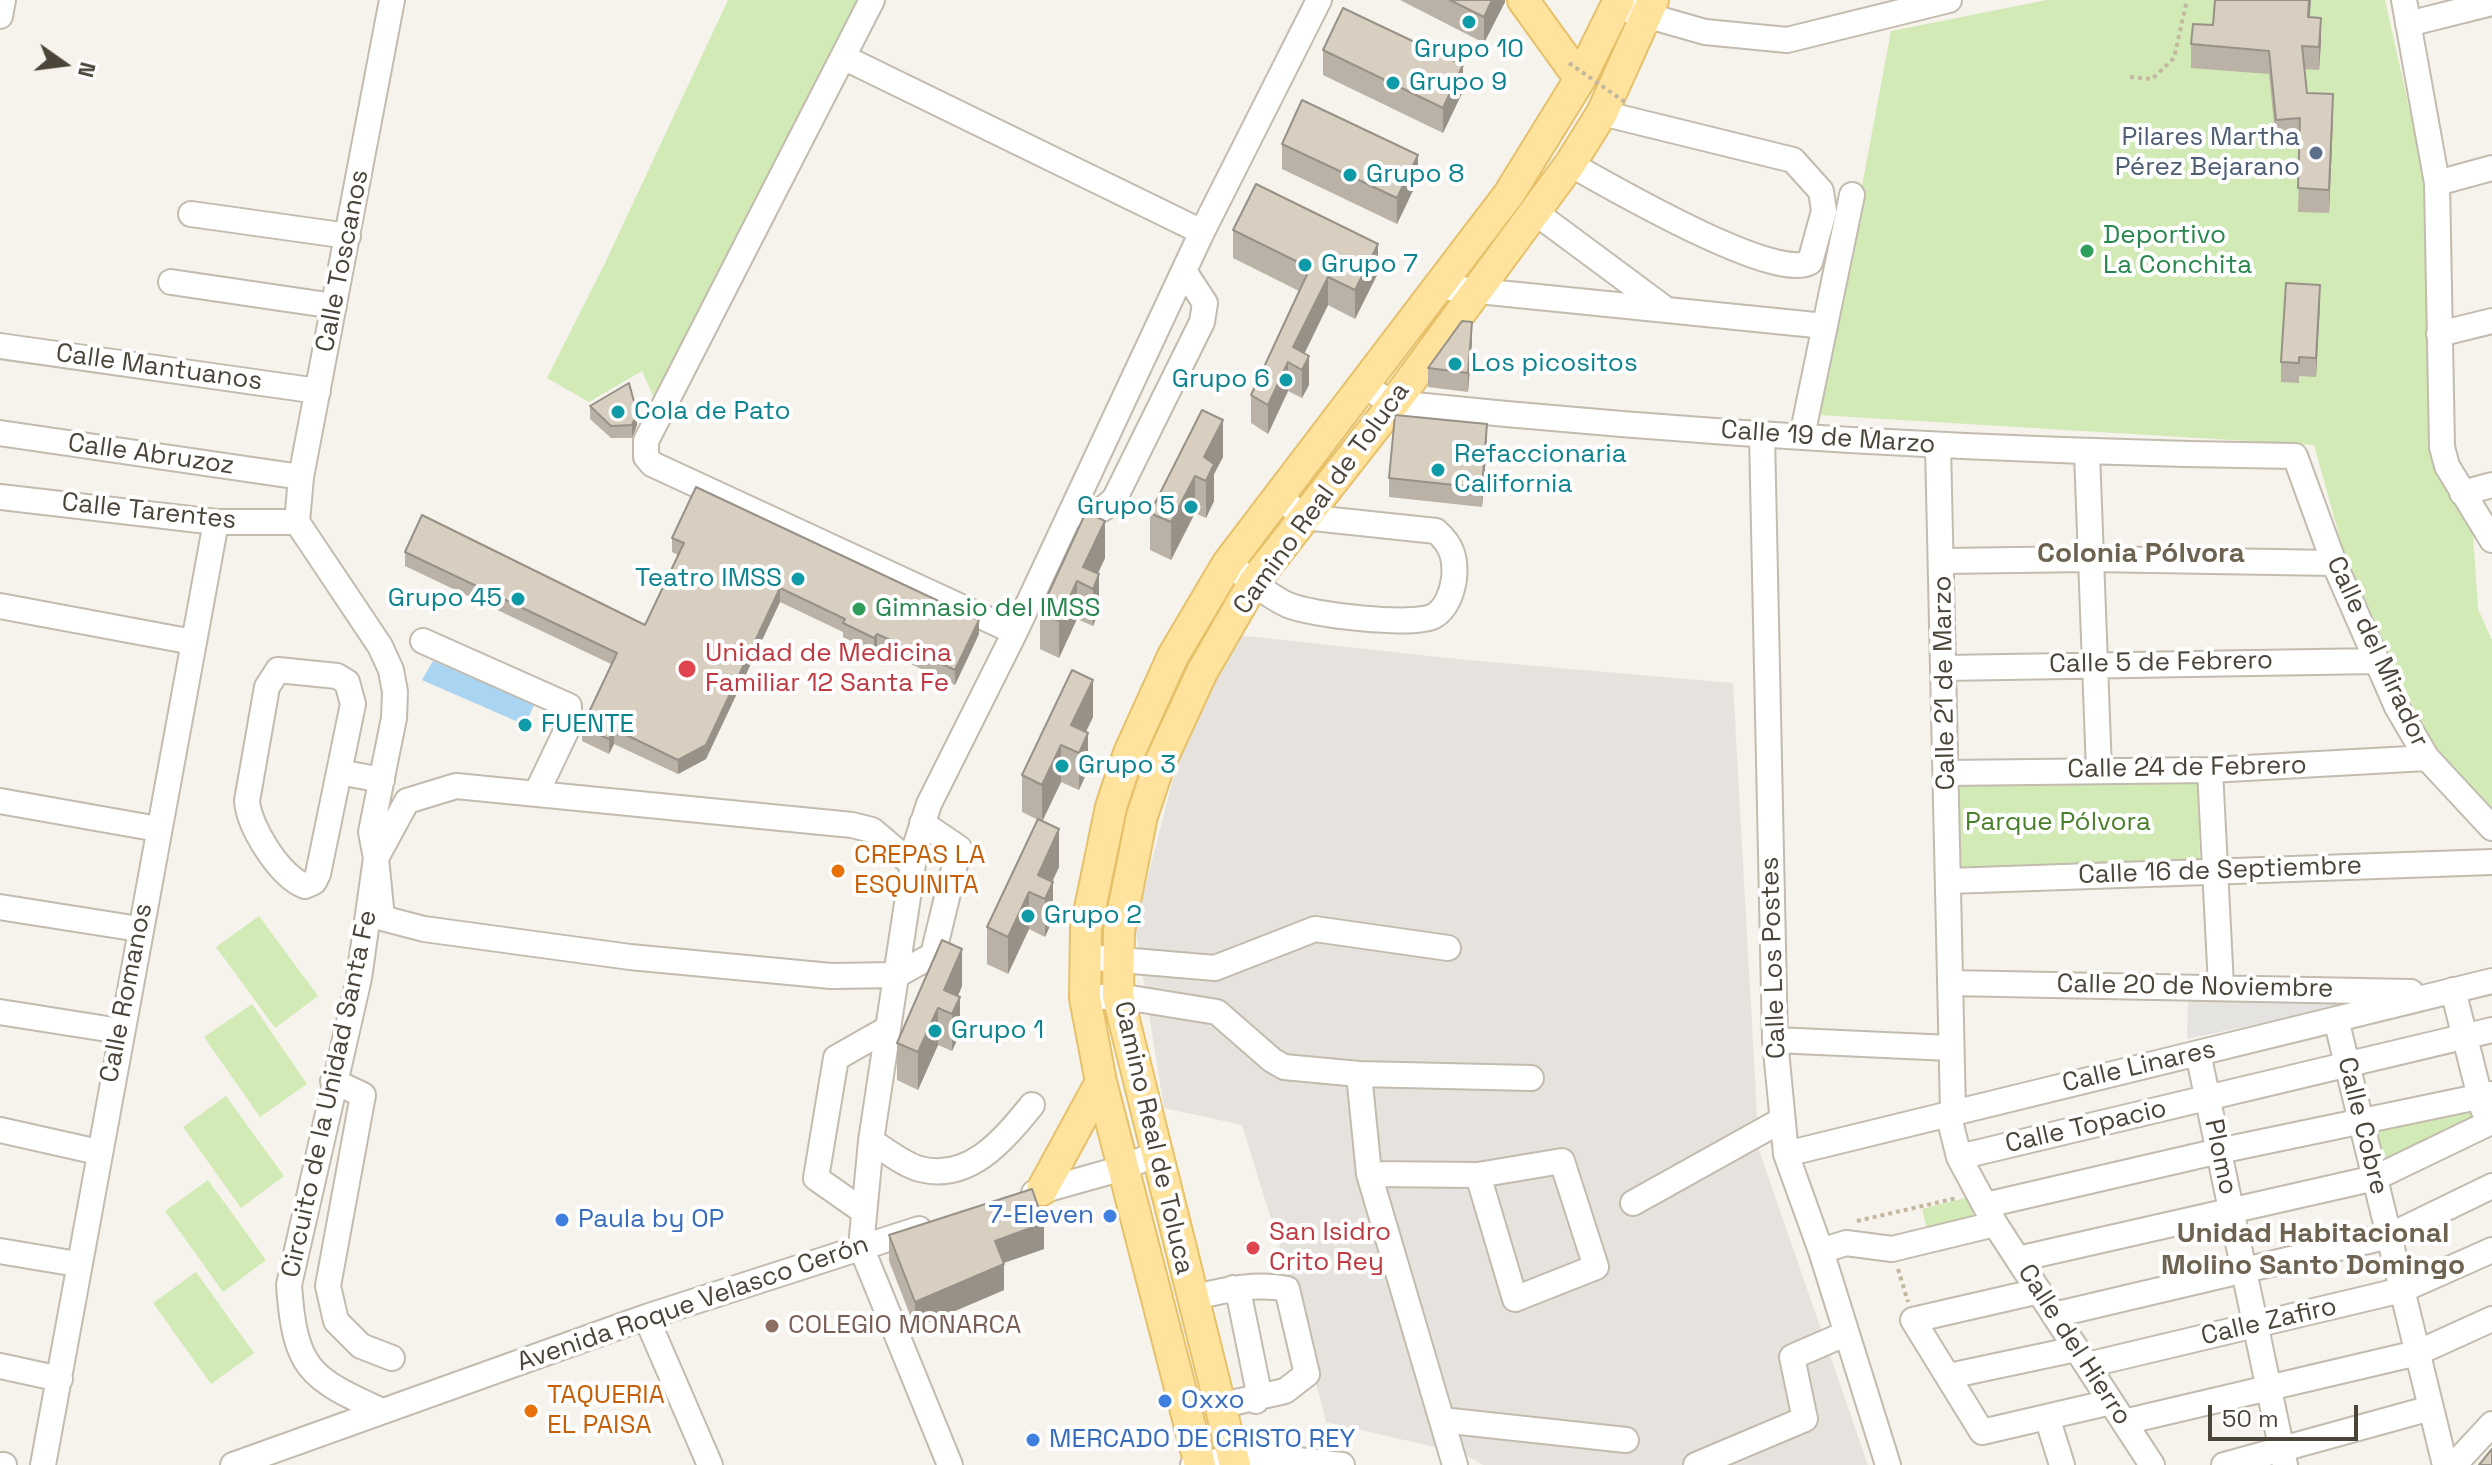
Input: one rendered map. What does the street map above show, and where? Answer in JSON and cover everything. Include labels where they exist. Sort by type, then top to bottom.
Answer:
[{"type":"main road","points":[[1523,0],[1575,71]]},
{"type":"main road","name":"Camino Real de Toluca","points":[[1197,1465],[1101,1082],[1085,998],[1086,928],[1111,807],[1129,753],[1168,668],[1228,563],[1509,194],[1558,118],[1575,71],[1618,4]]},
{"type":"main road","name":"Camino Real de Toluca","points":[[1234,1461],[1118,996],[1121,918],[1142,816],[1159,765],[1202,672],[1254,582],[1394,403],[1475,289],[1536,213],[1578,151],[1613,107],[1651,8]]},
{"type":"main road","points":[[1558,118],[1578,151]]},
{"type":"main road","points":[[1111,807],[1142,816]]},
{"type":"main road","points":[[1042,1190],[1101,1082]]},
{"type":"street","points":[[0,16],[3,0]]},
{"type":"street","name":"Calle Toscanos","points":[[297,522],[301,477],[392,0]]},
{"type":"street","points":[[872,0],[646,441],[646,457],[652,464],[1015,632]]},
{"type":"street","points":[[950,1465],[861,1247],[871,1141],[887,1029],[912,864],[922,823],[1202,232],[1319,0]]},
{"type":"street","points":[[1618,4],[1651,8],[1731,36],[1787,40],[1910,5],[1949,0]]},
{"type":"street","points":[[2404,0],[2437,183],[2442,447],[2447,466],[2492,540]]},
{"type":"street","points":[[2408,24],[2492,3]]},
{"type":"street","points":[[843,57],[1202,232]]},
{"type":"street","points":[[1578,151],[1712,239],[1798,267],[1810,262],[1824,211],[1821,191],[1793,160],[1613,107]]},
{"type":"street","points":[[2437,183],[2492,168]]},
{"type":"street","points":[[1802,436],[1852,195]]},
{"type":"street","points":[[1536,213],[1666,310]]},
{"type":"street","points":[[191,214],[348,236]]},
{"type":"street","points":[[1070,514],[1093,514],[1104,510],[1115,498],[1202,322],[1205,303],[1184,271]]},
{"type":"street","points":[[171,282],[334,306]]},
{"type":"street","points":[[1439,287],[1825,326]]},
{"type":"street","points":[[2439,334],[2492,321]]},
{"type":"street","name":"Calle Mantuanos","points":[[0,346],[318,391]]},
{"type":"street","name":"Calle 19 de Marzo","points":[[1364,387],[1394,403],[1762,435],[2087,453],[2295,456]]},
{"type":"street","name":"Calle Abruzoz","points":[[0,433],[301,477]]},
{"type":"street","name":"Calle Los Postes","points":[[1762,435],[1775,1040],[1786,1154],[1821,1251],[1888,1465]]},
{"type":"street","name":"Calle 21 de Marzo","points":[[1938,446],[1949,881],[1950,1112],[1959,1157]]},
{"type":"street","points":[[2087,453],[2099,770]]},
{"type":"street","name":"Calle del Mirador","points":[[2295,456],[2334,563],[2397,707],[2427,758],[2492,828]]},
{"type":"street","points":[[2462,493],[2492,485]]},
{"type":"street","name":"Calle Tarentes","points":[[0,497],[216,522],[297,522]]},
{"type":"street","points":[[1228,563],[1276,599],[1309,611],[1418,621],[1435,615],[1448,602],[1455,562],[1449,543],[1436,531],[1304,517],[1279,497]]},
{"type":"street","name":"Calle Romanos","points":[[43,1465],[60,1379],[77,1264],[216,522]]},
{"type":"street","name":"Circuito de la Unidad Santa Fe","points":[[297,522],[380,646],[391,670],[394,718],[371,832],[376,858],[359,978],[333,1081],[289,1285],[292,1329],[305,1360],[326,1386],[382,1411]]},
{"type":"street","points":[[1943,561],[2091,559],[2334,563]]},
{"type":"street","points":[[0,606],[193,642]]},
{"type":"street","points":[[423,641],[569,706],[569,725],[536,794]]},
{"type":"street","name":"Calle 5 de Febrero","points":[[1944,668],[2095,663],[2377,661]]},
{"type":"street","points":[[278,670],[337,676],[347,682],[353,704],[339,772],[318,874],[314,882],[305,886],[297,883],[275,858],[253,830],[248,816],[247,801],[267,687],[278,670]]},
{"type":"street","name":"Calle 24 de Febrero","points":[[1946,773],[2210,770],[2427,758]]},
{"type":"street","points":[[2210,770],[2221,986]]},
{"type":"street","points":[[339,772],[382,780]]},
{"type":"street","points":[[912,864],[872,830],[852,825],[456,786],[407,801],[376,858],[382,918],[424,929],[630,957],[831,976],[897,975],[933,955],[959,848],[922,823]]},
{"type":"street","points":[[0,801],[158,829]]},
{"type":"street","name":"Calle 16 de Septiembre","points":[[1949,881],[2492,862]]},
{"type":"street","points":[[0,907],[139,929]]},
{"type":"street","points":[[1086,957],[1215,968],[1315,929],[1448,948]]},
{"type":"street","name":"Calle Linares","points":[[1786,1154],[2492,981]]},
{"type":"street","name":"Calle 20 de Noviembre","points":[[1950,983],[2447,991]]},
{"type":"street","points":[[2018,1259],[2375,1178],[2490,1126],[2485,1096],[2447,991]]},
{"type":"street","points":[[1085,998],[1118,996],[1217,1012],[1284,1067],[1359,1074],[1531,1078]]},
{"type":"street","points":[[0,1012],[120,1031]]},
{"type":"street","name":"Calle Cobre","points":[[2336,1019],[2445,1465]]},
{"type":"street","points":[[863,1211],[816,1178],[836,1058],[887,1029]]},
{"type":"street","name":"Calle Topacio","points":[[1959,1157],[2492,1030]]},
{"type":"street","points":[[1775,1040],[1950,1048]]},
{"type":"street","name":"Plomo","points":[[2198,1053],[2284,1457]]},
{"type":"street","points":[[1359,1074],[1369,1174],[1455,1465]]},
{"type":"street","points":[[333,1081],[363,1095],[328,1286],[336,1321],[361,1346],[392,1358]]},
{"type":"street","points":[[1821,1251],[1846,1243],[1892,1249],[1987,1208],[2219,1151],[2485,1096]]},
{"type":"street","points":[[871,1141],[918,1169],[945,1172],[975,1162],[1004,1139],[1032,1105]]},
{"type":"street","points":[[1633,1203],[1782,1120]]},
{"type":"street","points":[[0,1130],[98,1152]]},
{"type":"street","points":[[1006,1202],[1123,1168],[1155,1154]]},
{"type":"street","name":"Calle del Hierro","points":[[1959,1157],[2018,1259],[2118,1412],[2142,1463]]},
{"type":"street","points":[[1369,1174],[1478,1175],[1562,1161],[1596,1267],[1515,1299],[1478,1175]]},
{"type":"street","points":[[2054,1315],[2389,1236],[2492,1186]]},
{"type":"street","name":"Avenida Roque Velasco Cerón","points":[[233,1465],[284,1457],[382,1411],[646,1317],[948,1221]]},
{"type":"street","name":"Calle Zafiro","points":[[1949,1376],[2082,1357],[2256,1325],[2402,1290],[2492,1250]]},
{"type":"street","points":[[0,1251],[77,1264]]},
{"type":"street","points":[[289,1285],[328,1286]]},
{"type":"street","points":[[1191,1298],[1233,1288],[1272,1286],[1287,1289],[1307,1374],[1285,1391],[1256,1401],[1218,1406]]},
{"type":"street","points":[[1233,1288],[1240,1300],[1258,1388],[1256,1401]]},
{"type":"street","points":[[2039,1291],[1913,1320],[1982,1432],[2047,1417],[2118,1412],[2269,1387],[2417,1353],[2492,1319]]},
{"type":"street","points":[[646,1317],[710,1465]]},
{"type":"street","points":[[1696,1465],[1805,1419],[1792,1357],[1845,1334]]},
{"type":"street","points":[[0,1366],[60,1379]]},
{"type":"street","points":[[2224,1465],[2284,1457],[2431,1408]]},
{"type":"street","points":[[2047,1417],[2062,1465]]},
{"type":"street","points":[[1442,1420],[1626,1440]]},
{"type":"street","points":[[2454,1465],[2492,1424]]},
{"type":"street","points":[[1197,1465],[1234,1461],[1253,1455],[1342,1465]]},
{"type":"path","points":[[2130,77],[2152,79],[2174,58],[2187,0]]},
{"type":"path","points":[[1575,71],[1613,107]]},
{"type":"path","points":[[1846,1243],[1849,1223],[1987,1208]]},
{"type":"path","points":[[1892,1249],[1913,1320]]},
{"type":"shaded area","points":[[1219,633],[1467,660],[1733,683],[1759,1150],[1868,1465],[1483,1465],[1465,1454],[1326,1422],[1287,1271],[1242,1125],[1164,1108],[1135,926],[1179,756]]},
{"type":"shaded area","points":[[2188,1001],[2356,1003],[2187,1039]]},
{"type":"green space","points":[[728,0],[864,0],[655,400],[642,371],[589,402],[547,378],[605,263]]},
{"type":"green space","name":"Deportivo La Conchita","points":[[2047,0],[2385,0],[2428,192],[2430,443],[2473,535],[2478,609],[2492,640],[2492,814],[2432,748],[2344,553],[2314,445],[1819,415],[1891,31]]},
{"type":"green space","name":"Parque Pólvora","points":[[1950,780],[2198,780],[2200,864],[1952,869]]},
{"type":"green space","points":[[259,916],[318,996],[275,1028],[216,947]]},
{"type":"green space","points":[[252,1004],[307,1084],[260,1117],[204,1037]]},
{"type":"green space","points":[[226,1096],[284,1176],[241,1208],[183,1127]]},
{"type":"green space","points":[[2475,1102],[2483,1121],[2378,1171],[2366,1123]]},
{"type":"green space","points":[[208,1180],[266,1260],[223,1292],[165,1211]]},
{"type":"green space","points":[[1969,1197],[1976,1225],[1929,1237],[1922,1209]]},
{"type":"green space","points":[[196,1272],[254,1353],[211,1384],[153,1303]]},
{"type":"water","points":[[433,661],[535,703],[525,725],[422,680]]},
{"type":"building","points":[[1450,0],[1492,0],[1484,17]]},
{"type":"building","points":[[2215,0],[2309,0],[2308,17],[2321,18],[2319,47],[2302,46],[2307,93],[2333,94],[2329,190],[2298,188],[2300,118],[2276,120],[2269,51],[2191,44],[2193,24],[2213,25]]},
{"type":"building","points":[[1343,8],[1463,65],[1443,108],[1323,50]]},
{"type":"building","points":[[1302,100],[1418,155],[1397,198],[1282,144]]},
{"type":"building","points":[[1256,184],[1378,244],[1355,290],[1328,277],[1293,347],[1309,356],[1302,370],[1288,362],[1268,405],[1251,395],[1310,268],[1233,230]]},
{"type":"building","points":[[2286,283],[2320,285],[2316,358],[2299,357],[2299,363],[2281,362]]},
{"type":"building","points":[[1462,321],[1472,322],[1468,373],[1428,368]]},
{"type":"building","points":[[629,383],[637,413],[632,425],[611,426],[590,406]]},
{"type":"building","points":[[1202,410],[1223,420],[1204,457],[1214,464],[1206,481],[1195,476],[1171,522],[1150,513]]},
{"type":"building","name":"Refaccionaria California","points":[[1395,415],[1487,424],[1482,488],[1389,478]]},
{"type":"building","points":[[696,487],[979,620],[955,670],[877,634],[874,638],[843,623],[845,619],[780,588],[706,745],[678,760],[614,729],[609,739],[582,727],[617,653],[405,552],[422,515],[645,625],[684,543],[672,538]]},
{"type":"building","points":[[1086,512],[1105,521],[1083,567],[1099,574],[1093,589],[1077,581],[1059,621],[1040,612]]},
{"type":"building","points":[[1072,670],[1093,680],[1071,725],[1088,733],[1079,753],[1061,745],[1042,785],[1022,775]]},
{"type":"building","points":[[1038,819],[1059,829],[1038,875],[1053,882],[1045,899],[1029,892],[1008,937],[987,927]]},
{"type":"building","points":[[942,940],[962,949],[944,990],[960,997],[952,1014],[938,1008],[918,1052],[897,1043]]},
{"type":"building","points":[[1032,1189],[1044,1223],[995,1241],[1004,1264],[915,1302],[889,1235]]},
{"type":"building","points":[[2492,1449],[2492,1465],[2479,1465]]},
{"type":"place","name":"Grupo 10","points":[[1469,22]]},
{"type":"place","name":"Grupo 9","points":[[1393,83]]},
{"type":"place","name":"Pilares Martha Pérez Bejarano","points":[[2316,153]]},
{"type":"place","name":"Grupo 8","points":[[1350,175]]},
{"type":"place","name":"Deportivo La Conchita","points":[[2087,251]]},
{"type":"place","name":"Grupo 7","points":[[1305,265]]},
{"type":"place","name":"Los picositos","points":[[1455,364]]},
{"type":"place","name":"Grupo 6","points":[[1286,380]]},
{"type":"place","name":"Cola de Pato","points":[[618,412]]},
{"type":"place","name":"Refaccionaria California","points":[[1438,470]]},
{"type":"place","name":"Grupo 5","points":[[1191,507]]},
{"type":"place","name":"Teatro IMSS","points":[[798,579]]},
{"type":"place","name":"Grupo 45","points":[[518,599]]},
{"type":"place","name":"Gimnasio del IMSS","points":[[859,609]]},
{"type":"place","name":"Unidad de Medicina Familiar 12 Santa Fe","points":[[687,669]]},
{"type":"place","name":"FUENTE","points":[[525,725]]},
{"type":"place","name":"Grupo 3","points":[[1062,766]]},
{"type":"place","name":"CREPAS LA ESQUINITA","points":[[838,871]]},
{"type":"place","name":"Grupo 2","points":[[1028,916]]},
{"type":"place","name":"Grupo 1","points":[[935,1031]]},
{"type":"place","name":"7-Eleven","points":[[1110,1216]]},
{"type":"place","name":"Paula by OP","points":[[562,1220]]},
{"type":"place","name":"San Isidro Crito Rey","points":[[1253,1248]]},
{"type":"place","name":"COLEGIO MONARCA","points":[[772,1326]]},
{"type":"place","name":"Oxxo","points":[[1165,1401]]},
{"type":"place","name":"TAQUERIA EL PAISA","points":[[531,1411]]},
{"type":"place","name":"MERCADO DE CRISTO REY","points":[[1033,1440]]},
{"type":"district","name":"Colonia Pólvora","points":[[2141,554]]},
{"type":"district","name":"Unidad Habitacional Molino Santo Domingo","points":[[2313,1250]]}]
